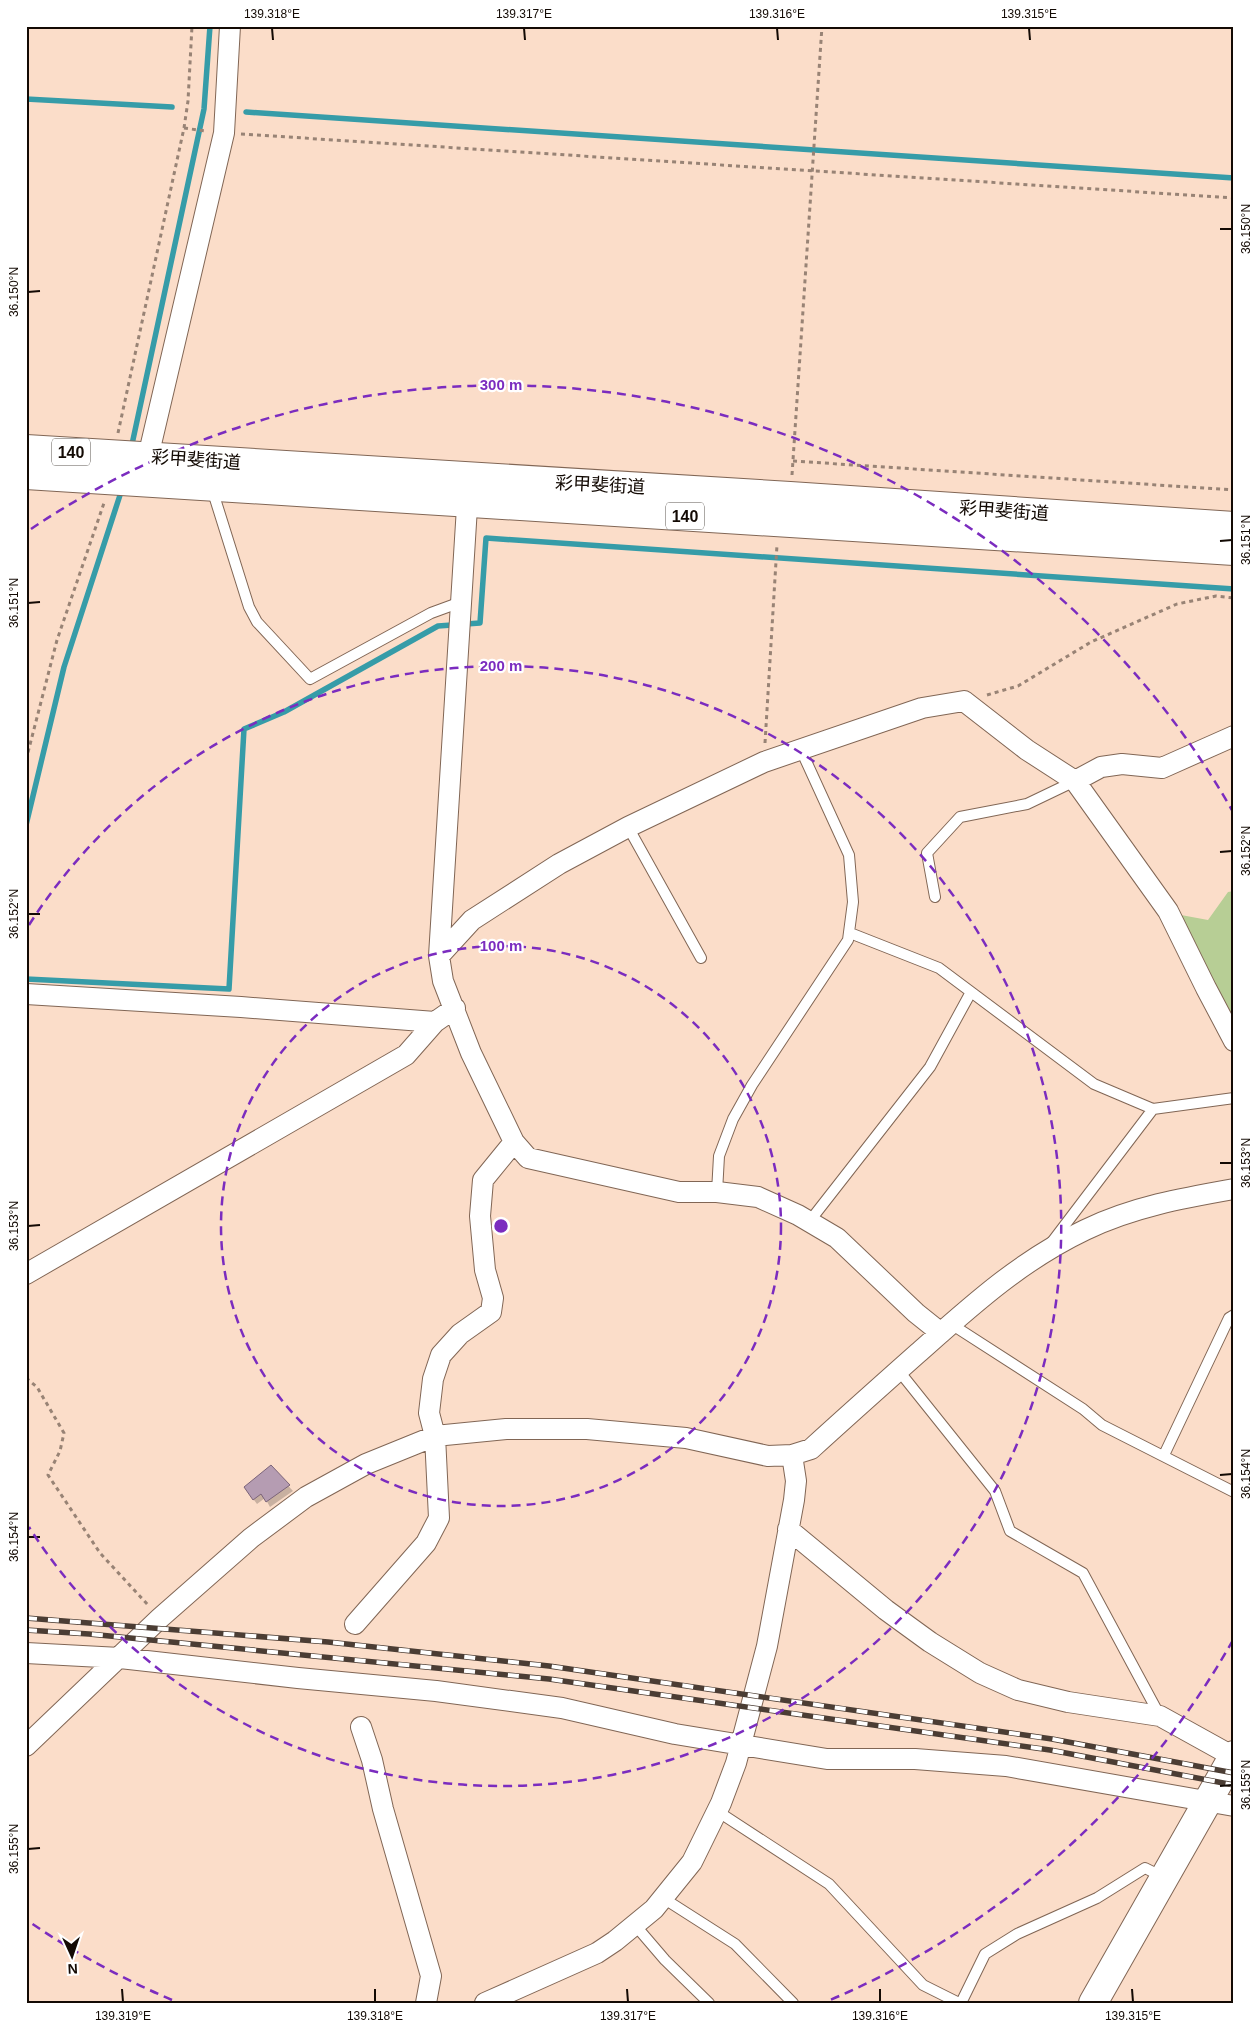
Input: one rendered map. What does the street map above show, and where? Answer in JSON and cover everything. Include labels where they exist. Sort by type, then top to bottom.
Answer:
[{"type":"main road","name":"彩甲斐街道","points":[[26,449],[125,466],[211,488],[468,490],[790,496],[1234,526]]},
{"type":"main road","name":"彩甲斐街道","points":[[26,474],[125,466],[468,490],[1234,551]]},
{"type":"main road","points":[[1093,2003],[1164,1877],[1221,1804],[1233,1756]]},
{"type":"street","points":[[125,466],[224,133],[230,26]]},
{"type":"street","points":[[468,490],[439,956],[443,981],[471,1053],[514,1142],[528,1158],[549,1164],[650,1184],[679,1192],[718,1192],[758,1197],[837,1238],[916,1312],[946,1328]]},
{"type":"street","points":[[439,956],[472,920],[559,864],[628,827],[764,762],[922,708],[964,701],[1027,750],[1075,781],[1168,911],[1234,1041]]},
{"type":"street","points":[[1075,781],[1101,767],[1122,764],[1162,768],[1234,736]]},
{"type":"street","points":[[26,994],[261,1008],[435,1022]]},
{"type":"street","points":[[26,1274],[406,1055],[435,1022],[455,1008]]},
{"type":"street","points":[[354,1624],[426,1543],[439,1518],[435,1436],[429,1413],[433,1379],[441,1356],[460,1334],[492,1312],[492,1298],[485,1270],[480,1216],[482,1180],[514,1142]]},
{"type":"street","points":[[26,1746],[160,1618],[251,1538],[306,1497],[366,1464],[435,1436],[506,1429],[587,1429],[686,1438],[768,1456],[792,1455],[810,1449],[946,1328],[1016,1270],[1046,1250],[1086,1229],[1124,1214],[1175,1199],[1234,1189]]},
{"type":"street","points":[[485,2003],[597,1953],[615,1941],[654,1909],[692,1862],[717,1811],[736,1764],[767,1646],[794,1500],[796,1481],[792,1455]]},
{"type":"street","points":[[788,1529],[886,1610],[930,1642],[980,1674],[1018,1690],[1068,1702],[1160,1716],[1233,1756]]},
{"type":"street","points":[[26,1652],[120,1658],[436,1691],[562,1708],[675,1734],[827,1759],[915,1759],[1006,1766],[1221,1804]]},
{"type":"street","points":[[361,1727],[372,1760],[383,1809],[430,1976],[426,2003]]},
{"type":"lane","points":[[211,488],[253,615],[257,622],[310,679],[431,613],[461,607]]},
{"type":"lane","points":[[718,1192],[719,1156],[733,1119],[752,1085],[848,940],[850,933],[852,902],[848,855],[801,750]]},
{"type":"lane","points":[[935,897],[927,853],[960,817],[1027,804],[1075,781]]},
{"type":"lane","points":[[628,827],[701,958]]},
{"type":"lane","points":[[850,933],[939,968],[1094,1084],[1153,1109],[1234,1098]]},
{"type":"lane","points":[[809,1222],[930,1067],[971,992]]},
{"type":"lane","points":[[1046,1250],[1153,1109]]},
{"type":"lane","points":[[1164,1455],[1207,1362],[1229,1318],[1234,1315]]},
{"type":"lane","points":[[946,1328],[1083,1409],[1102,1425],[1234,1492]]},
{"type":"lane","points":[[899,1371],[995,1492],[1010,1531],[1083,1573],[1160,1716]]},
{"type":"lane","points":[[717,1811],[829,1884],[924,1985],[960,2003],[986,1954],[1017,1934],[1097,1898],[1145,1868],[1164,1877]]},
{"type":"lane","points":[[663,1898],[736,1944],[793,2003]]},
{"type":"lane","points":[[635,1925],[665,1960],[709,2003]]},
{"type":"path","points":[[26,760],[57,640],[104,502],[125,466],[184,128],[188,100],[192,26]]},
{"type":"path","points":[[790,496],[822,26]]},
{"type":"path","points":[[224,133],[1234,198]]},
{"type":"path","points":[[793,462],[1234,490]]},
{"type":"path","points":[[764,762],[776,545]]},
{"type":"path","points":[[964,701],[1018,686],[1091,642],[1177,604],[1216,596],[1234,598]]},
{"type":"path","points":[[26,1378],[37,1387],[64,1433],[60,1451],[48,1475],[100,1553],[160,1618]]},
{"type":"green space","points":[[1234,891],[1234,1021],[1181,915],[1208,920],[1228,892]]},
{"type":"building","points":[[271,1465],[290,1485],[266,1502],[261,1494],[253,1500],[244,1487]]},
{"type":"waterway","points":[[131,449],[204,109],[210,26]]},
{"type":"waterway","points":[[26,99],[172,107]]},
{"type":"waterway","points":[[246,112],[1234,178]]},
{"type":"waterway","points":[[26,825],[64,667],[122,489]]},
{"type":"waterway","points":[[26,979],[229,989],[244,729],[284,712],[438,626],[480,623],[486,538],[1234,589]]},
{"type":"railway","points":[[26,1618],[328,1642],[549,1666],[1052,1739],[1234,1773]]},
{"type":"railway","points":[[26,1630],[89,1634],[549,1679],[1050,1750],[1234,1785]]}]
